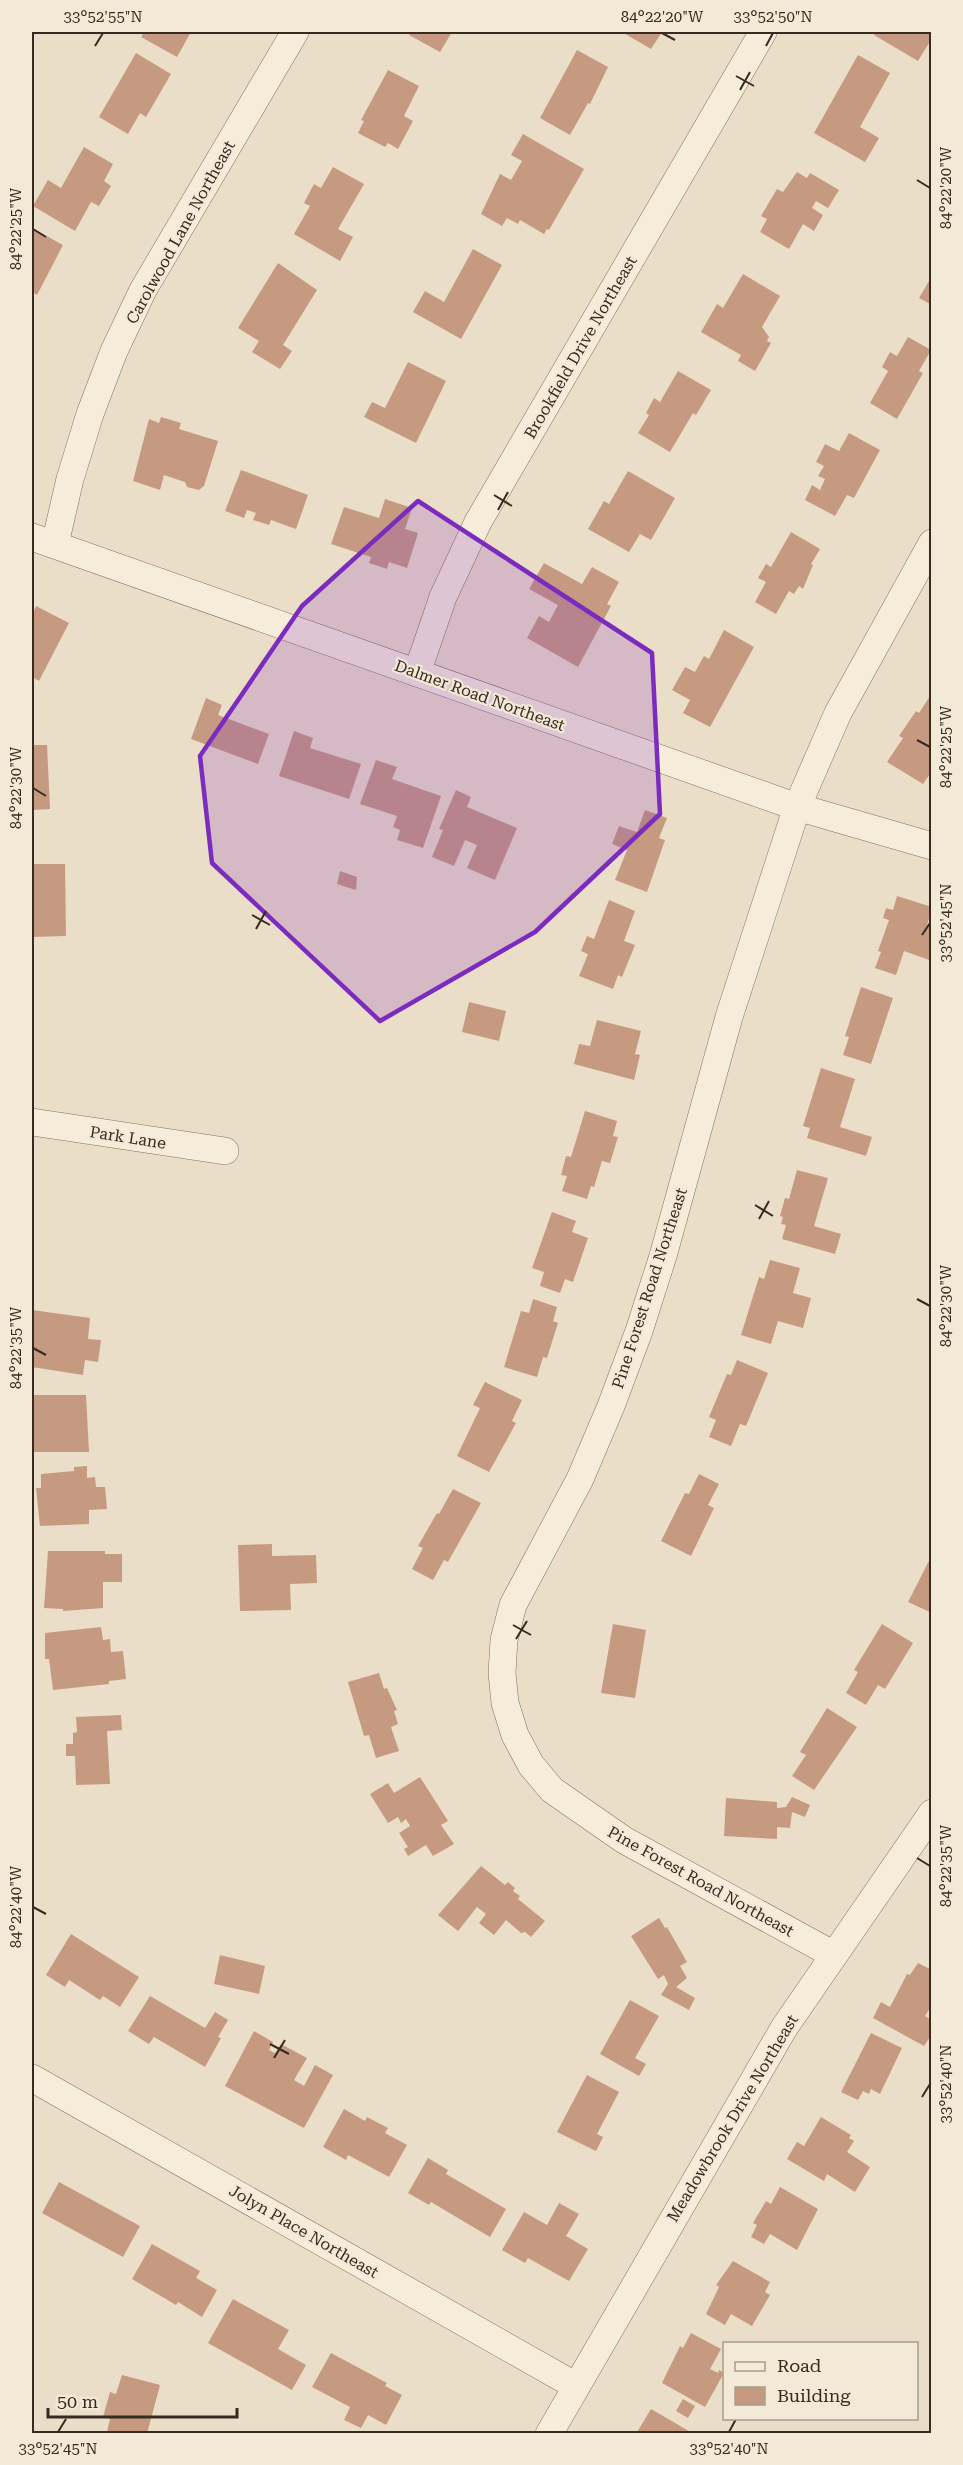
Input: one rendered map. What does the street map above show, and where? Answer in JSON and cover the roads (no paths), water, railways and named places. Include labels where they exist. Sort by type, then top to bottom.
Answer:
[{"type":"street","name":"Carolwood Lane Northeast","points":[[43,541],[70,479],[90,414],[114,351],[143,290],[295,32]]},
{"type":"street","name":"Brookfield Drive Northeast","points":[[417,673],[443,597],[478,522],[763,32]]},
{"type":"street","name":"Dalmer Road Northeast","points":[[43,541],[796,807],[932,846]]},
{"type":"street","name":"Pine Forest Road Northeast","points":[[834,1955],[624,1840],[552,1791],[531,1765],[515,1735],[505,1703],[502,1673],[504,1640],[513,1605],[580,1479],[639,1331],[663,1256],[729,1017],[796,807],[838,713],[932,543]]},
{"type":"street","name":"Park Lane","points":[[32,1122],[225,1151]]},
{"type":"street","name":"Meadowbrook Drive Northeast","points":[[549,2433],[753,2079],[834,1955],[930,1818]]},
{"type":"street","name":"Jolyn Place Northeast","points":[[32,2078],[576,2386]]}]
